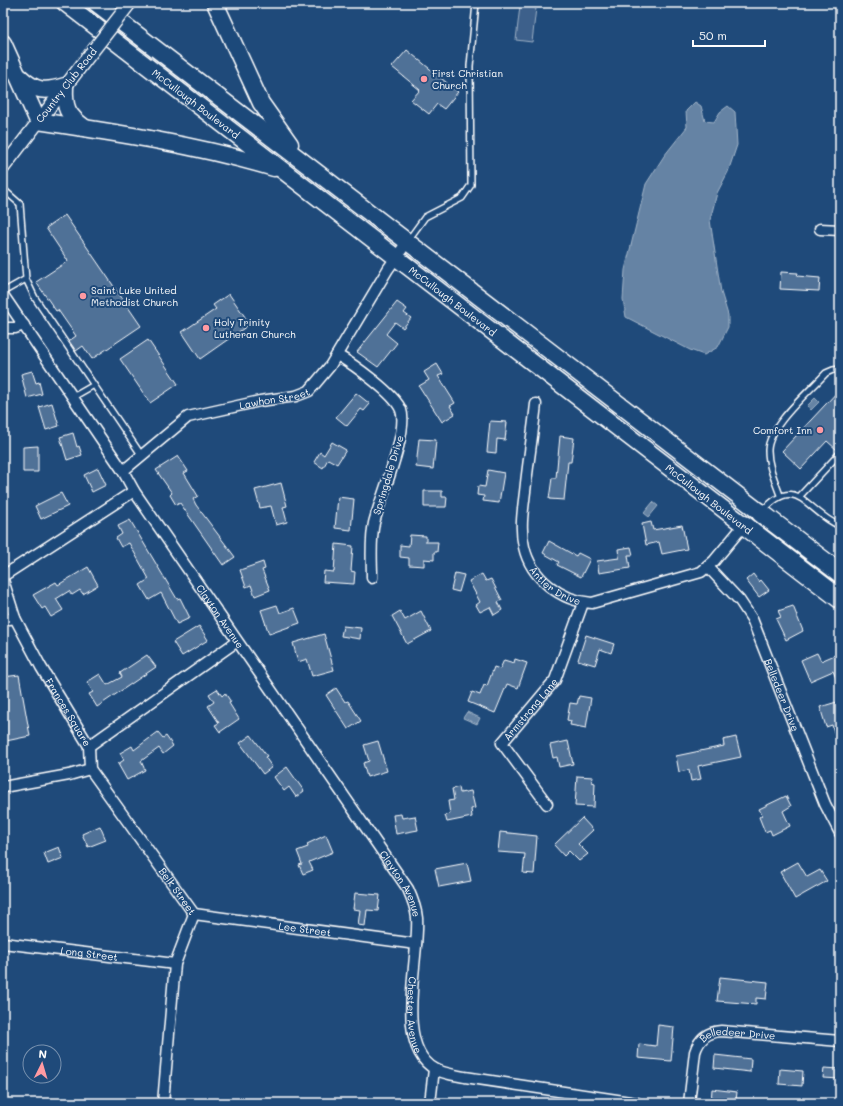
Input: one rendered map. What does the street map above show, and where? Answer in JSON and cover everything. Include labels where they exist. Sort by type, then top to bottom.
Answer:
[{"type":"highway","name":"McCullough Boulevard","points":[[65,3],[840,599]]},
{"type":"highway","name":"McCullough Boulevard","points":[[96,3],[840,573]]},
{"type":"highway","points":[[215,3],[261,103],[276,126],[305,163]]},
{"type":"highway","points":[[3,43],[38,121],[158,140],[233,156],[283,171]]},
{"type":"highway","points":[[18,74],[29,86],[40,90],[53,90],[65,86],[65,101],[70,114],[85,128]]},
{"type":"highway","points":[[544,370],[557,357]]},
{"type":"highway","points":[[670,468],[700,481],[739,511],[761,513]]},
{"type":"highway","points":[[744,525],[750,523],[761,524],[793,548],[825,562]]},
{"type":"street","name":"Country Club Road","points":[[3,168],[130,3]]},
{"type":"street","points":[[820,228],[840,230]]},
{"type":"street","name":"Lawhon Street","points":[[123,471],[188,417],[260,401],[285,399],[303,394],[314,386],[337,355],[396,257],[407,242]]},
{"type":"street","name":"Clayton Avenue","points":[[3,293],[236,642],[408,888],[416,908],[416,944]]},
{"type":"street","points":[[3,328],[15,328],[24,325]]},
{"type":"street","name":"Springdale Drive","points":[[337,355],[386,392],[398,405],[402,415],[400,437],[374,524],[372,578]]},
{"type":"street","name":"Antler Drive","points":[[536,404],[523,512],[524,548],[535,571],[550,587],[570,599],[583,603],[601,602],[692,575],[708,567],[744,525]]},
{"type":"street","points":[[3,576],[134,491]]},
{"type":"street","name":"Belledeer Drive","points":[[708,567],[740,601],[752,619],[825,804],[840,833]]},
{"type":"street","name":"Frances Square","points":[[3,580],[15,618],[41,667],[89,746],[236,642]]},
{"type":"street","name":"Armstrong Lane","points":[[547,804],[502,743],[555,680],[583,603]]},
{"type":"street","points":[[3,620],[15,618]]},
{"type":"street","points":[[3,787],[69,775],[90,769],[89,746]]},
{"type":"street","name":"Belk Street","points":[[90,769],[194,914],[175,964],[163,1103]]},
{"type":"street","name":"Lee Street","points":[[194,914],[416,944]]},
{"type":"street","name":"Long Street","points":[[3,943],[175,964]]},
{"type":"street","name":"Chester Avenue","points":[[416,944],[412,1005],[413,1036],[423,1057],[434,1069]]},
{"type":"street","name":"Belledeer Drive","points":[[689,1103],[694,1052],[697,1044],[709,1034],[721,1031],[840,1041]]},
{"type":"street","points":[[430,1103],[434,1069],[465,1077],[637,1103]]},
{"type":"lane","points":[[407,242],[425,217],[462,198],[471,185],[470,66],[476,3]]},
{"type":"lane","points":[[3,189],[20,204],[26,279],[35,298],[142,456]]},
{"type":"lane","points":[[3,293],[26,279]]},
{"type":"lane","points":[[780,495],[770,463],[768,451],[770,440],[780,423],[826,373],[833,370],[840,370]]},
{"type":"lane","points":[[73,397],[94,385]]},
{"type":"lane","points":[[799,497],[840,453]]},
{"type":"lane","points":[[761,513],[773,499],[780,495],[793,494],[799,497],[822,516],[840,526]]},
{"type":"shaded area","points":[[520,6],[536,8],[532,42],[516,40]]},
{"type":"shaded area","points":[[695,102],[701,106],[705,121],[714,122],[720,112],[728,106],[735,112],[737,145],[728,172],[717,193],[710,220],[721,292],[728,315],[728,327],[718,347],[704,355],[690,350],[626,317],[623,299],[625,270],[646,184],[664,156],[687,127],[686,111]]},
{"type":"shaded area","points":[[815,398],[819,402],[811,410],[807,406]]},
{"type":"shaded area","points":[[653,502],[658,506],[649,517],[644,513]]},
{"type":"shaded area","points":[[467,712],[480,718],[477,724],[463,718]]},
{"type":"building","name":"First Christian Church","points":[[407,50],[458,92],[444,109],[437,104],[429,114],[411,100],[420,90],[392,67]]},
{"type":"building","name":"Saint Luke United Methodist Church","points":[[65,215],[141,326],[92,359],[83,346],[76,351],[69,341],[76,336],[36,282],[68,261],[46,228]]},
{"type":"building","points":[[781,272],[798,273],[797,276],[820,278],[819,291],[780,289]]},
{"type":"building","name":"Holy Trinity Lutheran Church","points":[[229,294],[250,324],[200,359],[182,332],[216,309],[213,305]]},
{"type":"building","points":[[397,302],[407,309],[404,313],[411,318],[403,328],[395,322],[386,334],[397,343],[378,367],[357,352]]},
{"type":"building","points":[[148,340],[178,384],[150,403],[120,359]]},
{"type":"building","points":[[437,364],[443,374],[438,376],[455,403],[450,406],[455,414],[442,422],[419,386],[429,380],[424,372]]},
{"type":"building","points":[[32,371],[36,383],[39,382],[42,394],[27,398],[21,374]]},
{"type":"building","name":"Comfort Inn","points":[[840,389],[840,449],[837,450],[827,441],[801,469],[782,451]]},
{"type":"building","points":[[356,393],[370,404],[364,411],[361,409],[347,426],[336,417]]},
{"type":"building","points":[[52,403],[59,426],[46,430],[39,407]]},
{"type":"building","points":[[490,421],[507,422],[505,440],[497,439],[496,453],[487,452]]},
{"type":"building","points":[[73,433],[77,447],[79,446],[82,455],[67,460],[60,437]]},
{"type":"building","points":[[560,436],[574,438],[571,462],[568,462],[564,500],[549,499],[552,478],[556,478]]},
{"type":"building","points":[[419,439],[436,440],[433,469],[416,467]]},
{"type":"building","points":[[332,442],[346,450],[337,464],[328,459],[323,468],[314,462],[320,452],[324,455]]},
{"type":"building","points":[[38,446],[38,472],[23,472],[23,447]]},
{"type":"building","points":[[178,456],[188,471],[184,473],[198,496],[193,499],[196,505],[235,557],[223,565],[180,503],[176,505],[170,495],[172,493],[156,470]]},
{"type":"building","points":[[98,468],[106,485],[92,492],[84,475]]},
{"type":"building","points":[[488,470],[504,473],[499,503],[483,501],[484,496],[477,495],[478,486],[485,487]]},
{"type":"building","points":[[281,483],[287,506],[283,507],[287,522],[276,525],[271,506],[260,508],[255,490]]},
{"type":"building","points":[[424,491],[442,491],[442,497],[447,497],[446,507],[424,507]]},
{"type":"building","points":[[61,493],[68,506],[41,519],[35,506]]},
{"type":"building","points":[[338,497],[354,499],[351,530],[335,528]]},
{"type":"building","points":[[130,520],[177,599],[180,598],[190,618],[177,624],[161,593],[149,600],[140,585],[149,579],[129,543],[121,547],[116,538],[122,534],[118,526]]},
{"type":"building","points":[[651,522],[653,530],[682,525],[687,549],[662,554],[659,542],[646,545],[642,524]]},
{"type":"building","points":[[410,535],[426,536],[426,542],[438,542],[437,552],[434,552],[434,560],[424,559],[424,566],[409,565],[409,558],[400,557],[400,545],[409,546]]},
{"type":"building","points":[[549,541],[576,556],[578,553],[590,559],[581,577],[557,565],[559,562],[543,553]]},
{"type":"building","points":[[336,544],[353,546],[351,571],[355,572],[354,584],[323,582],[324,571],[334,572]]},
{"type":"building","points":[[631,547],[633,555],[628,555],[630,568],[599,573],[597,561],[619,558],[618,549]]},
{"type":"building","points":[[263,562],[265,569],[262,570],[270,590],[255,596],[251,585],[246,587],[240,570]]},
{"type":"building","points":[[88,567],[98,585],[83,594],[80,590],[72,595],[69,591],[56,599],[63,610],[51,617],[45,607],[42,609],[33,595],[56,582],[58,585]]},
{"type":"building","points":[[455,573],[464,575],[459,592],[451,590]]},
{"type":"building","points":[[482,574],[486,581],[491,579],[502,600],[498,602],[502,610],[494,615],[490,607],[480,612],[476,605],[480,602],[469,581]]},
{"type":"building","points":[[753,574],[759,582],[761,580],[769,590],[759,597],[746,580]]},
{"type":"building","points":[[277,605],[280,613],[294,608],[300,623],[269,634],[261,610]]},
{"type":"building","points":[[793,606],[803,631],[786,640],[776,619],[781,617],[778,611]]},
{"type":"building","points":[[400,611],[405,620],[421,611],[431,631],[407,644],[392,616]]},
{"type":"building","points":[[199,626],[208,640],[182,656],[173,642]]},
{"type":"building","points":[[343,626],[361,628],[360,639],[341,636]]},
{"type":"building","points":[[324,634],[334,670],[312,676],[307,659],[298,662],[293,643]]},
{"type":"building","points":[[586,635],[614,644],[611,653],[600,649],[595,665],[578,660]]},
{"type":"building","points":[[817,653],[821,661],[837,654],[840,660],[840,688],[833,671],[810,681],[801,660]]},
{"type":"building","points":[[147,655],[156,667],[97,707],[89,694],[93,692],[87,682],[100,674],[107,685],[122,677],[120,673]]},
{"type":"building","points":[[515,659],[527,663],[518,688],[507,684],[495,713],[468,702],[472,692],[480,695],[484,685],[487,686],[494,667],[500,669],[504,660],[514,663]]},
{"type":"building","points":[[19,675],[30,736],[6,741],[3,725],[3,677]]},
{"type":"building","points":[[336,688],[345,702],[348,701],[361,721],[348,729],[326,695]]},
{"type":"building","points":[[217,689],[222,696],[225,693],[231,702],[229,703],[239,719],[220,732],[215,725],[219,723],[208,706],[214,702],[209,694]]},
{"type":"building","points":[[579,696],[591,698],[586,728],[570,725],[571,721],[567,720],[570,703],[577,704]]},
{"type":"building","points":[[840,701],[840,745],[838,746],[832,725],[826,727],[820,707]]},
{"type":"building","points":[[158,732],[163,738],[166,736],[173,746],[163,754],[159,748],[141,761],[145,770],[127,780],[118,764],[124,760],[120,753],[132,746],[134,750]]},
{"type":"building","points":[[251,735],[267,756],[265,757],[272,767],[263,774],[240,743]]},
{"type":"building","points":[[736,737],[741,757],[698,766],[701,779],[691,781],[689,770],[679,772],[676,756],[724,746],[723,740]]},
{"type":"building","points":[[378,741],[387,771],[367,777],[363,763],[369,761],[364,745]]},
{"type":"building","points":[[568,741],[573,764],[559,767],[557,757],[553,758],[550,745]]},
{"type":"building","points":[[287,767],[304,791],[296,797],[289,787],[284,791],[274,777]]},
{"type":"building","points":[[577,776],[593,777],[592,782],[595,783],[594,807],[575,806]]},
{"type":"building","points":[[459,787],[460,793],[471,791],[475,808],[471,809],[472,817],[447,822],[445,815],[450,814],[448,801],[454,800],[452,789]]},
{"type":"building","points":[[786,796],[791,806],[783,811],[790,826],[772,835],[770,830],[765,832],[759,817],[762,815],[759,809]]},
{"type":"building","points":[[401,814],[402,818],[415,816],[418,830],[396,834],[393,815]]},
{"type":"building","points":[[582,818],[593,830],[578,844],[588,854],[579,861],[569,851],[564,856],[554,845]]},
{"type":"building","points":[[100,826],[106,840],[88,847],[82,834]]},
{"type":"building","points":[[500,832],[537,836],[534,874],[523,873],[525,854],[498,852]]},
{"type":"building","points":[[326,835],[333,852],[309,862],[313,870],[303,874],[299,865],[302,864],[297,851],[308,847],[307,844]]},
{"type":"building","points":[[59,847],[63,858],[48,864],[44,853]]},
{"type":"building","points":[[798,862],[807,877],[820,870],[827,881],[795,899],[780,872]]},
{"type":"building","points":[[467,863],[471,881],[439,887],[435,869]]},
{"type":"building","points":[[355,893],[380,895],[378,911],[367,910],[365,926],[358,925],[360,910],[353,909]]},
{"type":"building","points":[[720,977],[768,982],[766,999],[756,998],[756,1004],[717,1001]]},
{"type":"building","points":[[658,1025],[674,1027],[671,1061],[638,1058],[639,1044],[656,1046]]},
{"type":"building","points":[[715,1055],[751,1059],[750,1072],[714,1068]]},
{"type":"building","points":[[824,1068],[840,1069],[840,1079],[823,1078]]},
{"type":"building","points":[[780,1069],[803,1071],[802,1086],[779,1084]]},
{"type":"building","points":[[712,1089],[737,1092],[736,1101],[733,1100],[732,1103],[711,1103]]},
{"type":"place","name":"First Christian Church","points":[[424,79]]},
{"type":"place","name":"Saint Luke United Methodist Church","points":[[83,296]]},
{"type":"place","name":"Holy Trinity Lutheran Church","points":[[206,328]]},
{"type":"place","name":"Comfort Inn","points":[[820,430]]}]
